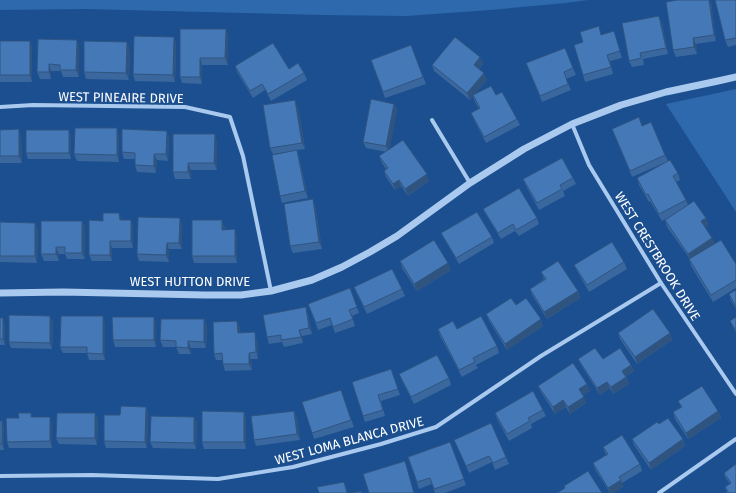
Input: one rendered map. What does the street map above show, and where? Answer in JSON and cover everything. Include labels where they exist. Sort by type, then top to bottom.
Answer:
[{"type":"street","name":"WEST HUTTON DRIVE","points":[[0,293],[63,292],[241,295],[271,291],[312,280],[342,267],[397,236],[470,183],[524,149],[572,124],[621,105],[666,92],[736,77]]},
{"type":"street","name":"WEST PINEAIRE DRIVE","points":[[0,108],[33,105],[185,107],[230,118],[243,156],[271,291]]},
{"type":"street","points":[[432,120],[470,183]]},
{"type":"street","name":"WEST CRESTBROOK DRIVE","points":[[572,124],[590,165],[661,283],[736,394]]},
{"type":"street","name":"WEST LOMA BLANCA DRIVE","points":[[0,476],[92,475],[218,479],[293,467],[381,444],[436,427],[541,356],[661,283]]},
{"type":"street","points":[[659,493],[736,439]]},
{"type":"shaded area","points":[[0,0],[588,0],[490,10],[406,16],[85,9],[0,10]]},
{"type":"shaded area","points":[[736,89],[736,212],[666,104]]},
{"type":"building","points":[[677,0],[709,0],[714,35],[693,38],[694,47],[673,50],[666,2]]},
{"type":"building","points":[[715,0],[736,0],[736,38],[725,40]]},
{"type":"building","points":[[659,16],[666,48],[640,53],[641,58],[629,61],[622,23]]},
{"type":"building","points":[[599,26],[601,35],[614,31],[620,51],[607,55],[611,67],[583,75],[574,45],[583,42],[580,32]]},
{"type":"building","points":[[180,29],[226,29],[225,58],[200,58],[200,77],[180,77]]},
{"type":"building","points":[[134,36],[174,37],[173,75],[133,74]]},
{"type":"building","points":[[455,37],[480,57],[474,65],[484,73],[467,93],[432,65]]},
{"type":"building","points":[[38,39],[77,40],[76,70],[60,70],[60,65],[49,64],[49,72],[37,72]]},
{"type":"building","points":[[0,41],[30,41],[30,75],[0,75]]},
{"type":"building","points":[[84,41],[127,42],[126,73],[84,72]]},
{"type":"building","points":[[273,43],[289,69],[298,63],[304,73],[268,94],[262,84],[250,91],[235,66]]},
{"type":"building","points":[[411,45],[423,77],[383,92],[371,60]]},
{"type":"building","points":[[565,48],[573,68],[564,72],[568,84],[540,96],[526,63]]},
{"type":"building","points":[[491,86],[496,95],[502,92],[517,119],[484,137],[471,113],[480,108],[473,95]]},
{"type":"building","points":[[371,99],[394,104],[386,146],[363,142]]},
{"type":"building","points":[[295,100],[302,143],[270,148],[263,105]]},
{"type":"building","points":[[639,117],[642,126],[651,122],[665,155],[630,171],[612,129]]},
{"type":"building","points":[[75,128],[117,128],[117,155],[74,154]]},
{"type":"building","points":[[19,129],[19,156],[0,156],[0,130]]},
{"type":"building","points":[[122,129],[167,131],[166,154],[154,154],[154,166],[135,165],[135,153],[122,152]]},
{"type":"building","points":[[26,130],[69,130],[69,153],[26,153]]},
{"type":"building","points":[[173,134],[215,134],[214,163],[188,163],[188,172],[173,172]]},
{"type":"building","points":[[403,140],[427,174],[405,189],[399,180],[393,184],[384,171],[388,168],[379,156]]},
{"type":"building","points":[[297,150],[305,191],[280,196],[272,155]]},
{"type":"building","points":[[562,158],[573,178],[560,185],[562,189],[537,203],[523,179]]},
{"type":"building","points":[[670,160],[678,173],[673,176],[686,200],[659,214],[637,178]]},
{"type":"building","points":[[519,188],[537,218],[516,230],[513,224],[498,233],[483,209]]},
{"type":"building","points":[[313,199],[319,242],[290,246],[284,204]]},
{"type":"building","points":[[694,201],[706,218],[701,221],[712,238],[688,254],[665,220]]},
{"type":"building","points":[[477,212],[492,237],[456,258],[441,233]]},
{"type":"building","points":[[103,213],[119,213],[120,220],[131,220],[131,241],[110,241],[110,255],[89,255],[89,220],[103,221]]},
{"type":"building","points":[[138,217],[180,218],[179,243],[167,243],[166,255],[137,254]]},
{"type":"building","points":[[192,220],[222,220],[222,230],[235,229],[235,256],[192,256]]},
{"type":"building","points":[[41,221],[82,221],[82,253],[65,253],[65,247],[56,247],[56,254],[41,254]]},
{"type":"building","points":[[0,222],[35,223],[35,256],[0,256]]},
{"type":"building","points":[[434,240],[448,263],[414,284],[400,261]]},
{"type":"building","points":[[721,240],[736,264],[736,280],[711,295],[689,259]]},
{"type":"building","points":[[612,242],[624,262],[587,285],[574,265]]},
{"type":"building","points":[[558,261],[578,291],[544,312],[530,289],[546,279],[541,272]]},
{"type":"building","points":[[392,269],[402,289],[364,307],[354,287]]},
{"type":"building","points":[[350,288],[357,307],[349,310],[353,319],[333,327],[330,318],[316,323],[308,304]]},
{"type":"building","points":[[736,290],[736,307],[729,294]]},
{"type":"building","points":[[511,298],[516,305],[526,298],[541,319],[505,344],[486,314]]},
{"type":"building","points":[[306,307],[309,328],[299,330],[301,337],[281,340],[281,335],[267,337],[263,315]]},
{"type":"building","points":[[653,309],[670,333],[635,357],[618,333]]},
{"type":"building","points":[[9,315],[50,316],[50,343],[9,342]]},
{"type":"building","points":[[61,316],[103,316],[103,354],[87,353],[87,347],[60,347]]},
{"type":"building","points":[[481,316],[497,346],[473,358],[475,362],[459,370],[438,329],[453,321],[457,329]]},
{"type":"building","points":[[112,317],[154,317],[154,340],[113,340]]},
{"type":"building","points":[[736,317],[736,331],[730,321]]},
{"type":"building","points":[[0,318],[3,318],[3,339],[0,339]]},
{"type":"building","points":[[161,319],[204,319],[204,342],[188,341],[188,348],[176,347],[176,341],[160,340]]},
{"type":"building","points":[[237,321],[238,333],[255,332],[256,352],[249,353],[249,364],[223,364],[222,353],[214,354],[213,322]]},
{"type":"building","points":[[595,348],[603,359],[620,348],[631,365],[622,371],[626,377],[611,387],[607,382],[597,388],[578,359]]},
{"type":"building","points":[[437,355],[449,378],[411,397],[399,374]]},
{"type":"building","points":[[573,363],[587,384],[579,389],[584,397],[568,407],[563,400],[553,407],[538,386]]},
{"type":"building","points":[[391,369],[398,389],[378,395],[383,410],[363,416],[352,382]]},
{"type":"building","points":[[702,386],[718,411],[686,433],[673,412],[682,407],[678,401]]},
{"type":"building","points":[[341,390],[351,420],[312,433],[302,402]]},
{"type":"building","points":[[533,391],[543,410],[528,418],[530,421],[507,434],[495,413]]},
{"type":"building","points":[[121,406],[146,407],[145,442],[104,441],[104,415],[120,415]]},
{"type":"building","points":[[202,411],[244,412],[244,442],[202,442]]},
{"type":"building","points":[[294,411],[297,434],[254,440],[251,416]]},
{"type":"building","points":[[18,413],[31,413],[31,417],[50,417],[50,441],[7,442],[6,418],[19,418]]},
{"type":"building","points":[[57,413],[95,413],[95,438],[56,438]]},
{"type":"building","points":[[151,416],[194,417],[194,443],[150,442]]},
{"type":"building","points":[[668,418],[683,439],[649,463],[632,439],[657,422],[659,424]]},
{"type":"building","points":[[0,421],[2,421],[2,444],[0,444]]},
{"type":"building","points":[[491,423],[506,457],[493,463],[489,456],[466,466],[454,440]]},
{"type":"building","points":[[622,435],[640,464],[619,477],[621,480],[608,488],[593,463],[608,454],[603,447]]},
{"type":"building","points":[[450,442],[464,479],[434,489],[430,478],[417,482],[408,457]]},
{"type":"building","points":[[405,461],[414,493],[369,493],[363,474]]},
{"type":"building","points":[[736,464],[736,493],[729,493],[725,487],[731,483],[724,473]]},
{"type":"building","points":[[588,471],[602,493],[557,493],[565,488],[564,486]]},
{"type":"building","points":[[344,482],[347,493],[319,493],[317,487]]}]
